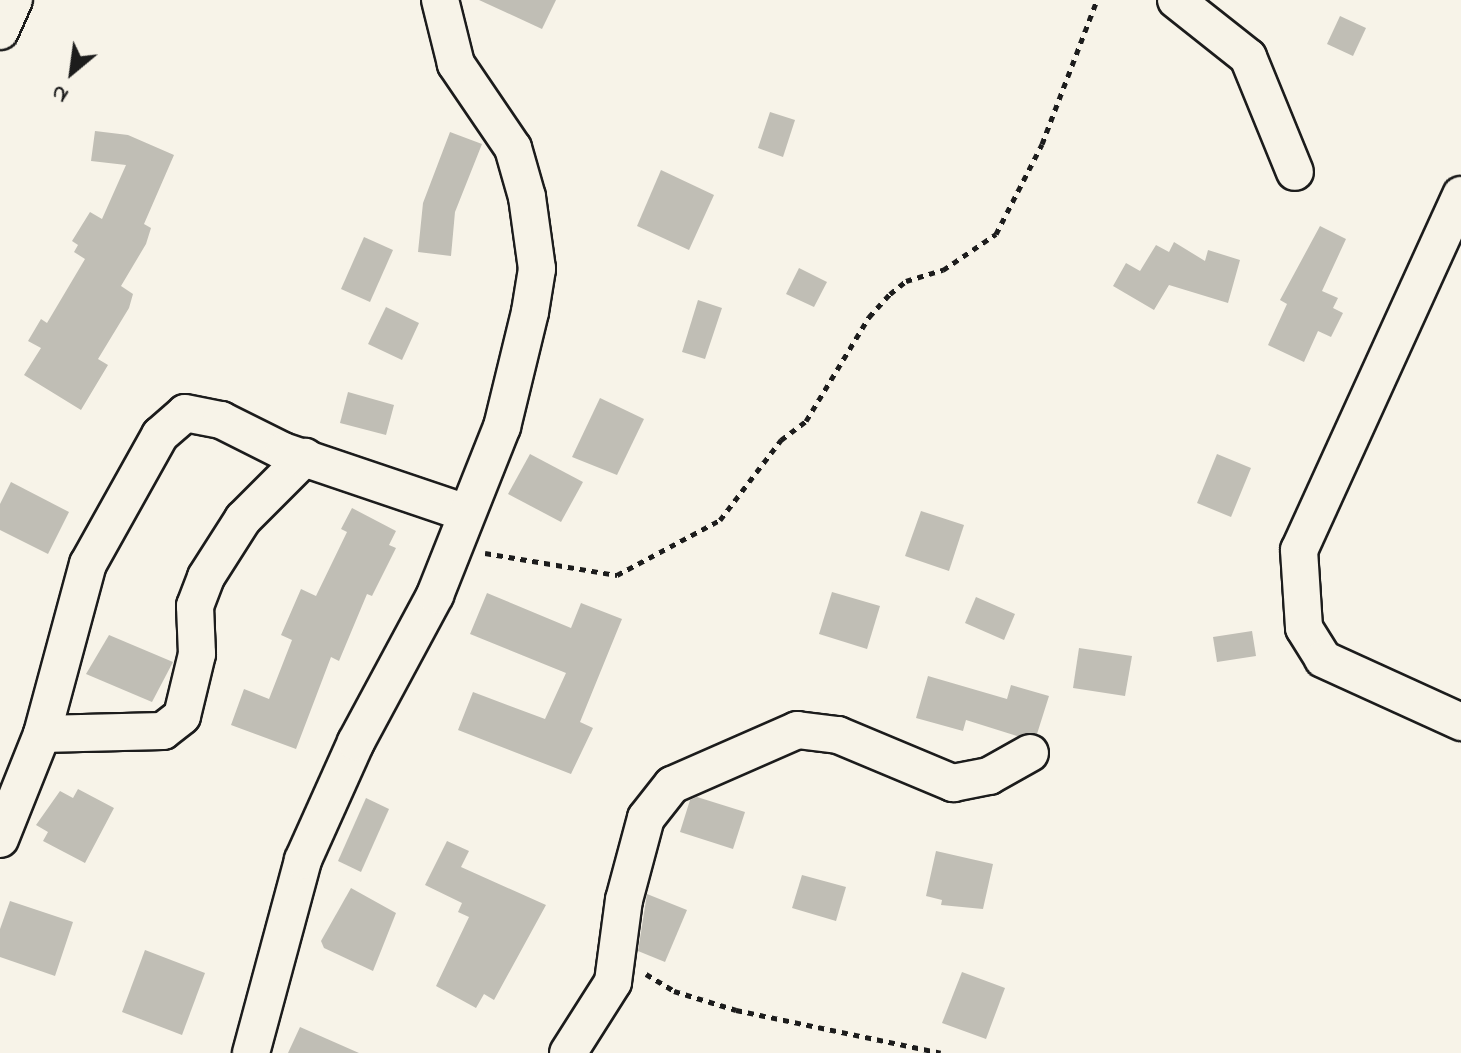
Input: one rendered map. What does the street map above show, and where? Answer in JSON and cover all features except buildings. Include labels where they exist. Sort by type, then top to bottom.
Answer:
[{"type":"street","points":[[0,31],[14,0]]},
{"type":"street","points":[[251,1053],[303,860],[451,552],[502,427],[537,269],[527,197],[513,148],[456,64],[444,34],[440,0]]},
{"type":"street","points":[[1176,0],[1248,57],[1295,172]]},
{"type":"street","points":[[1461,195],[1299,550],[1304,628],[1323,659],[1461,722]]},
{"type":"street","points":[[0,839],[42,734],[88,564],[160,435],[185,413],[221,420],[305,457],[466,513]]},
{"type":"street","points":[[42,734],[163,731],[182,716],[197,654],[195,606],[206,577],[243,519],[305,457]]},
{"type":"street","points":[[568,1053],[613,982],[615,955],[646,818],[672,785],[797,730],[838,735],[953,783],[989,776],[1030,753]]},
{"type":"path","points":[[451,552],[496,554],[617,575],[720,520],[781,440],[806,421],[869,317],[890,294],[906,281],[943,270],[996,234],[1042,144],[1097,0]]},
{"type":"path","points":[[615,955],[674,991],[736,1010],[941,1053]]}]
